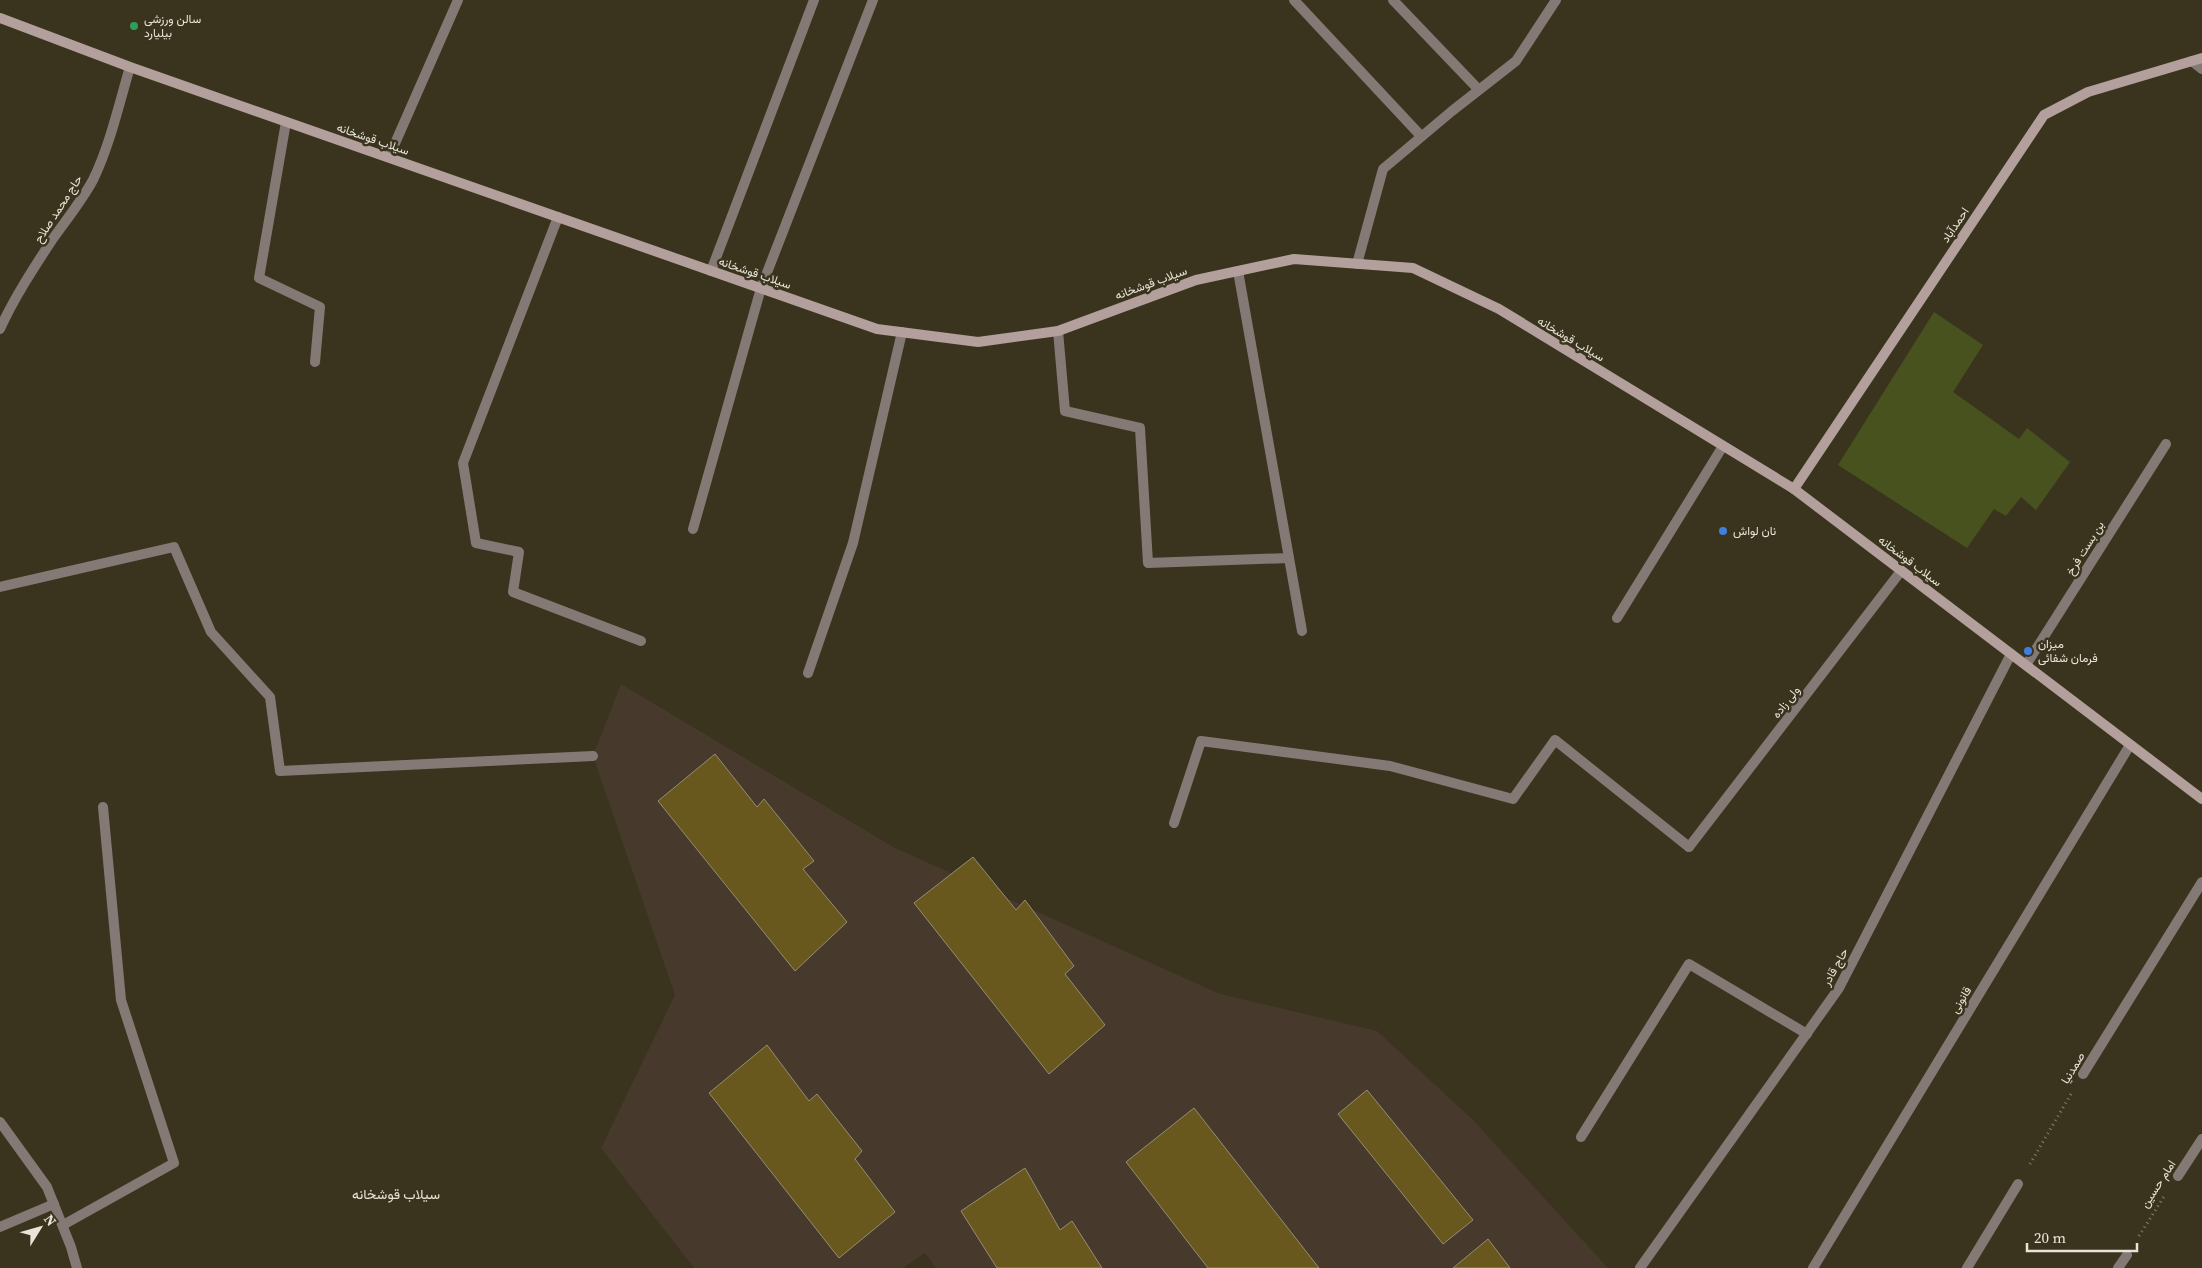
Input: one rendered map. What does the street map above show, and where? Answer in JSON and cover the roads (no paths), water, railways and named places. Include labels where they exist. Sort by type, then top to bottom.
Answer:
[{"type":"street","points":[[389,158],[458,0]]},
{"type":"street","points":[[711,270],[814,0]]},
{"type":"street","points":[[693,529],[761,288],[873,0]]},
{"type":"street","points":[[1294,0],[1421,136]]},
{"type":"street","points":[[1393,0],[1479,90]]},
{"type":"street","points":[[1357,264],[1383,169],[1421,136],[1516,61],[1556,0]]},
{"type":"street","name":"سیلاب قوشخانه","points":[[0,18],[130,67],[877,329],[978,342],[1058,331],[1196,280],[1294,259],[1413,268],[1499,309],[1794,489],[2202,798]]},
{"type":"street","points":[[2197,60],[2202,69]]},
{"type":"street","name":"احمدآباد","points":[[1794,489],[2044,116],[2088,92],[2197,60]]},
{"type":"street","name":"حاج محمد صلاح","points":[[0,330],[11,305],[52,240],[76,208],[93,178],[106,146],[130,67]]},
{"type":"street","points":[[286,122],[259,278],[320,307],[315,362]]},
{"type":"street","points":[[558,217],[463,463],[476,543],[518,552],[513,592],[641,641]]},
{"type":"street","points":[[1238,271],[1302,631]]},
{"type":"street","points":[[1058,331],[1064,411],[1140,428],[1148,563],[1289,558]]},
{"type":"street","points":[[808,673],[853,542],[902,332]]},
{"type":"street","name":"بن بست فرخ","points":[[2026,665],[2166,444]]},
{"type":"street","points":[[1617,618],[1723,446]]},
{"type":"street","points":[[0,587],[174,547],[211,632],[270,697],[280,771],[593,756]]},
{"type":"street","name":"ولی زاده","points":[[1174,823],[1201,741],[1390,766],[1513,799],[1555,740],[1689,847],[1901,571]]},
{"type":"street","name":"حاج قادر","points":[[1640,1268],[1839,988],[2010,654]]},
{"type":"street","name":"قانونی","points":[[1813,1268],[2130,745]]},
{"type":"street","points":[[63,1225],[174,1163],[121,1000],[104,807]]},
{"type":"street","name":"صمدنیا","points":[[2083,1074],[2202,882]]},
{"type":"street","points":[[1581,1138],[1689,964],[1806,1034]]},
{"type":"street","points":[[0,1122],[47,1187],[63,1225],[77,1268]]},
{"type":"street","name":"امام حسین","points":[[2178,1176],[2202,1139]]},
{"type":"street","points":[[1967,1268],[2018,1184]]},
{"type":"street","points":[[0,1227],[54,1204]]},
{"type":"street","points":[[2118,1268],[2126,1255]]},
{"type":"place","name":"سالن ورزشی بیلیارد","points":[[134,26]]},
{"type":"place","name":"نان لواش","points":[[1723,531]]},
{"type":"place","name":"میزان فرمان شفائی","points":[[2028,651]]},
{"type":"district","name":"سیلاب قوشخانه","points":[[396,1194]]}]
